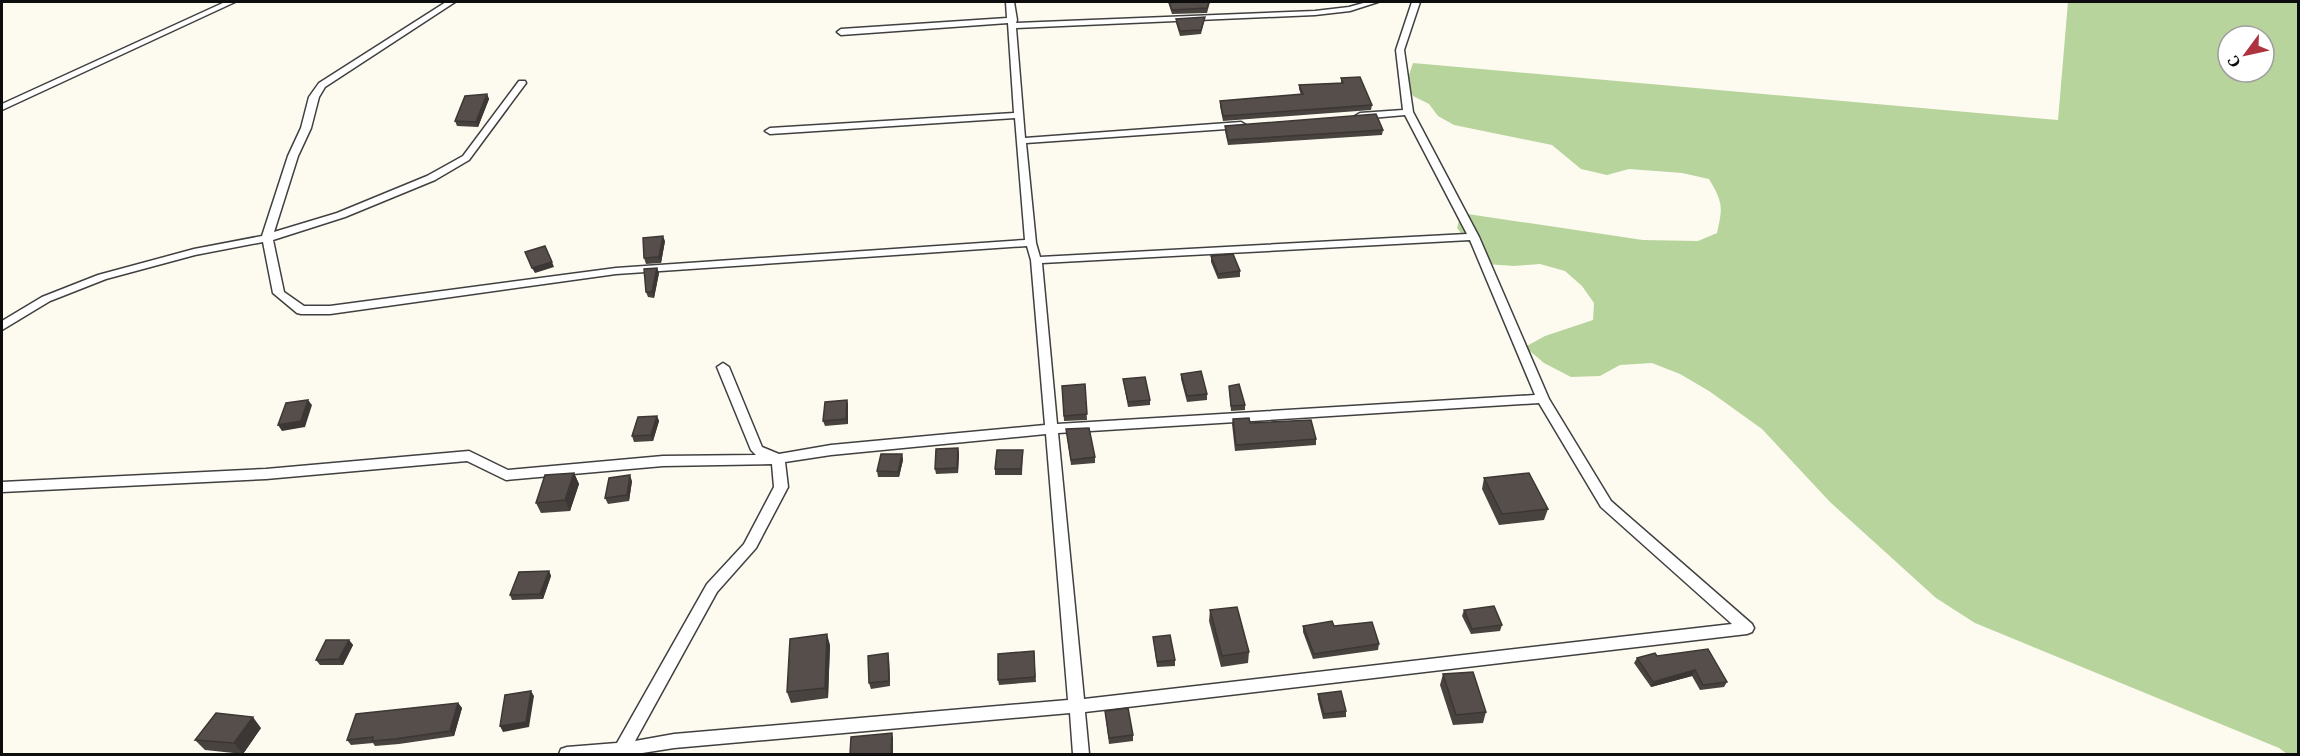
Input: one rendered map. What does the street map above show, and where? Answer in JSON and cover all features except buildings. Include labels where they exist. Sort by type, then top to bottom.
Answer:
[{"type":"lane","points":[[2,107],[231,2]]},
{"type":"lane","points":[[451,2],[322,86],[314,97],[306,129],[293,156],[267,238],[279,293],[301,310],[330,310],[453,295],[616,271],[1031,243]]},
{"type":"lane","points":[[1010,2],[1021,141],[1031,243],[1036,260],[1081,754]]},
{"type":"lane","points":[[841,32],[1013,23],[1315,13],[1350,9],[1374,2]]},
{"type":"lane","points":[[567,754],[620,752],[674,741],[1077,706],[1747,628],[1606,504],[1543,399],[1474,237],[1408,112],[1400,51],[1416,2]]},
{"type":"lane","points":[[2,326],[46,299],[102,277],[195,252],[267,238],[340,215],[431,178],[466,158],[522,83]]},
{"type":"lane","points":[[1349,117],[1408,112]]},
{"type":"lane","points":[[770,131],[1019,115]]},
{"type":"lane","points":[[1021,141],[1256,124]]},
{"type":"lane","points":[[1036,260],[1474,237]]},
{"type":"lane","points":[[723,367],[757,450],[778,459]]},
{"type":"lane","points":[[2,487],[266,474],[469,456],[506,475],[663,461],[778,459],[831,450],[1052,429],[1543,399]]},
{"type":"lane","points":[[620,752],[712,588],[749,548],[781,487],[778,459]]},
{"type":"green space","points":[[2068,2],[2298,2],[2298,754],[2287,754],[2279,748],[1975,623],[1936,598],[1830,502],[1762,429],[1709,391],[1680,374],[1652,363],[1620,365],[1600,376],[1571,377],[1544,363],[1525,347],[1545,336],[1593,320],[1594,303],[1582,286],[1565,271],[1540,264],[1514,266],[1486,264],[1457,228],[1461,213],[1643,240],[1698,241],[1717,233],[1721,210],[1717,194],[1709,179],[1682,173],[1629,169],[1607,175],[1581,169],[1552,145],[1454,125],[1438,116],[1429,104],[1413,96],[1406,84],[1413,63],[2058,120]]}]
